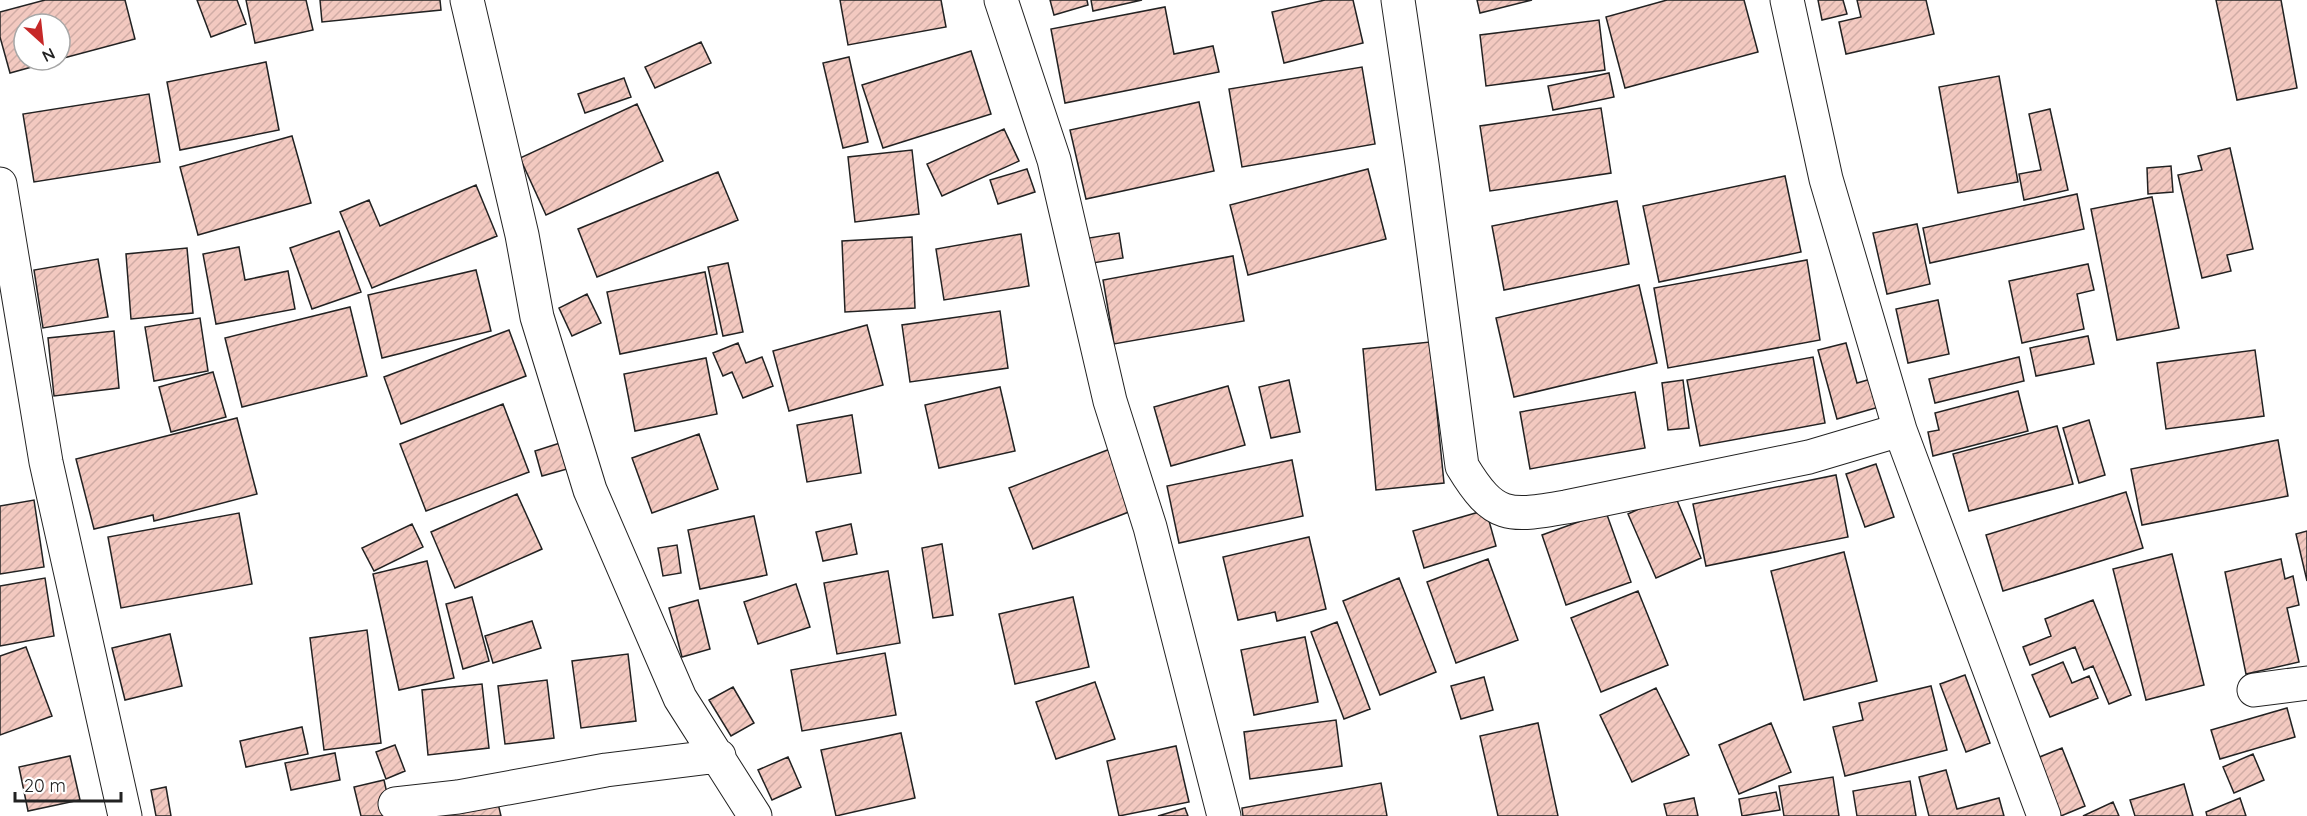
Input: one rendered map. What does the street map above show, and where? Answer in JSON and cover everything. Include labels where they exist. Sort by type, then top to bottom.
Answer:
[{"type":"street","points":[[467,0],[522,235],[537,317],[590,490],[680,698],[755,816]]},
{"type":"street","points":[[1001,0],[1054,160],[1110,401],[1150,527],[1224,816]]},
{"type":"street","points":[[1398,0],[1424,176],[1462,466],[1478,492],[1496,508],[1527,513],[1566,507],[1809,457],[1900,430]]},
{"type":"street","points":[[1787,0],[1826,179],[1900,430],[2044,816]]},
{"type":"street","points":[[0,184],[46,462],[125,816]]},
{"type":"street","points":[[2254,690],[2307,683]]},
{"type":"street","points":[[395,804],[458,797],[606,770],[718,756]]},
{"type":"building","points":[[45,0],[125,0],[135,39],[72,56],[72,12],[12,12],[14,72],[10,73],[0,37],[0,12]]},
{"type":"building","points":[[197,0],[237,0],[246,24],[211,37]]},
{"type":"building","points":[[246,0],[306,0],[313,30],[255,43]]},
{"type":"building","points":[[320,0],[440,0],[441,10],[322,22]]},
{"type":"building","points":[[840,0],[941,0],[946,27],[848,45]]},
{"type":"building","points":[[1050,0],[1087,0],[1088,5],[1054,15]]},
{"type":"building","points":[[1091,0],[1142,0],[1093,11]]},
{"type":"building","points":[[1325,0],[1353,0],[1363,43],[1284,63],[1272,12]]},
{"type":"building","points":[[1477,0],[1532,0],[1480,13]]},
{"type":"building","points":[[1667,0],[1744,0],[1758,52],[1625,88],[1606,17]]},
{"type":"building","points":[[1818,0],[1843,0],[1847,14],[1822,20]]},
{"type":"building","points":[[1857,0],[1926,0],[1934,34],[1846,54],[1839,22],[1861,17]]},
{"type":"building","points":[[2216,0],[2281,0],[2297,88],[2237,100]]},
{"type":"building","points":[[1165,7],[1174,54],[1213,46],[1219,72],[1065,103],[1051,29]]},
{"type":"building","points":[[1599,20],[1605,70],[1486,86],[1480,35]]},
{"type":"building","points":[[701,42],[711,63],[655,88],[645,67]]},
{"type":"building","points":[[971,51],[991,114],[883,148],[862,85]]},
{"type":"building","points":[[849,57],[868,142],[843,148],[823,63]]},
{"type":"building","points":[[266,62],[279,130],[180,150],[167,82]]},
{"type":"building","points":[[1362,67],[1375,144],[1242,167],[1229,89]]},
{"type":"building","points":[[1609,73],[1614,97],[1553,110],[1548,86]]},
{"type":"building","points":[[1999,76],[2018,182],[1958,193],[1939,87]]},
{"type":"building","points":[[624,78],[631,97],[585,113],[578,94]]},
{"type":"building","points":[[149,94],[160,162],[34,182],[23,114]]},
{"type":"building","points":[[1199,102],[1214,171],[1086,199],[1070,130]]},
{"type":"building","points":[[637,104],[663,161],[546,215],[520,158]]},
{"type":"building","points":[[1601,108],[1611,173],[1490,191],[1480,126]]},
{"type":"building","points":[[2050,109],[2068,190],[2024,200],[2019,174],[2041,170],[2029,114]]},
{"type":"building","points":[[1004,129],[1019,161],[942,196],[927,164]]},
{"type":"building","points":[[292,136],[311,203],[198,235],[180,167]]},
{"type":"building","points":[[2230,148],[2253,249],[2227,255],[2231,271],[2202,278],[2178,175],[2202,170],[2198,156]]},
{"type":"building","points":[[912,150],[919,214],[855,222],[848,157]]},
{"type":"building","points":[[2171,166],[2173,192],[2148,194],[2147,168]]},
{"type":"building","points":[[1027,169],[1035,192],[998,204],[990,180]]},
{"type":"building","points":[[1368,169],[1386,239],[1248,275],[1230,205]]},
{"type":"building","points":[[718,172],[738,220],[597,277],[578,229]]},
{"type":"building","points":[[1785,176],[1801,252],[1659,282],[1643,206]]},
{"type":"building","points":[[476,185],[497,236],[372,288],[340,212],[369,200],[380,226]]},
{"type":"building","points":[[2077,194],[2084,229],[1930,263],[1923,228]]},
{"type":"building","points":[[2152,197],[2179,328],[2117,340],[2091,209]]},
{"type":"building","points":[[1617,201],[1629,264],[1504,290],[1492,226]]},
{"type":"building","points":[[1917,224],[1930,284],[1887,294],[1873,233]]},
{"type":"building","points":[[339,231],[361,292],[312,309],[290,248]]},
{"type":"building","points":[[1119,233],[1123,258],[1093,263],[1089,238]]},
{"type":"building","points":[[1021,234],[1029,286],[944,300],[936,249]]},
{"type":"building","points":[[912,237],[915,308],[845,312],[842,241]]},
{"type":"building","points":[[239,247],[245,280],[288,271],[295,309],[216,324],[203,254]]},
{"type":"building","points":[[187,248],[193,313],[131,319],[126,254]]},
{"type":"building","points":[[1233,256],[1244,321],[1114,344],[1103,280]]},
{"type":"building","points":[[98,259],[108,317],[43,328],[34,270]]},
{"type":"building","points":[[1807,260],[1820,340],[1668,368],[1654,288]]},
{"type":"building","points":[[728,263],[743,332],[723,336],[708,267]]},
{"type":"building","points":[[2088,264],[2094,290],[2077,294],[2084,329],[2022,343],[2009,281]]},
{"type":"building","points":[[476,270],[491,331],[382,358],[368,295]]},
{"type":"building","points":[[705,272],[717,334],[620,354],[607,292]]},
{"type":"building","points":[[1639,285],[1657,363],[1514,397],[1496,318]]},
{"type":"building","points":[[587,294],[601,323],[572,336],[559,308]]},
{"type":"building","points":[[1938,300],[1949,354],[1908,363],[1896,309]]},
{"type":"building","points":[[350,307],[367,376],[242,407],[225,338]]},
{"type":"building","points":[[1000,311],[1008,368],[910,382],[902,325]]},
{"type":"building","points":[[200,318],[208,371],[154,381],[145,327]]},
{"type":"building","points":[[867,325],[883,385],[789,411],[773,351]]},
{"type":"building","points":[[509,330],[526,376],[401,424],[384,377]]},
{"type":"building","points":[[114,331],[119,388],[54,396],[48,338]]},
{"type":"building","points":[[2088,336],[2094,364],[2036,376],[2030,348]]},
{"type":"building","points":[[1430,342],[1444,483],[1376,490],[1363,349]]},
{"type":"building","points":[[738,343],[746,363],[762,357],[773,386],[743,398],[732,372],[723,376],[713,353]]},
{"type":"building","points":[[1846,343],[1857,383],[1871,379],[1879,407],[1837,419],[1818,350]]},
{"type":"building","points":[[2255,350],[2264,416],[2166,429],[2157,363]]},
{"type":"building","points":[[1813,357],[1825,423],[1700,446],[1687,380]]},
{"type":"building","points":[[2019,357],[2024,381],[1935,403],[1929,379]]},
{"type":"building","points":[[706,358],[717,414],[635,431],[624,374]]},
{"type":"building","points":[[213,372],[226,417],[171,432],[159,387]]},
{"type":"building","points":[[1289,380],[1300,432],[1271,438],[1259,387]]},
{"type":"building","points":[[1683,380],[1689,428],[1668,430],[1662,383]]},
{"type":"building","points":[[1228,386],[1245,445],[1171,466],[1154,407]]},
{"type":"building","points":[[1000,387],[1015,451],[939,468],[925,405]]},
{"type":"building","points":[[2018,391],[2028,431],[1933,456],[1928,432],[1939,430],[1935,413]]},
{"type":"building","points":[[1635,392],[1645,448],[1530,469],[1520,412]]},
{"type":"building","points":[[503,404],[529,472],[426,511],[400,444]]},
{"type":"building","points":[[852,415],[861,473],[807,482],[797,425]]},
{"type":"building","points":[[237,418],[257,494],[154,521],[153,515],[94,529],[76,459]]},
{"type":"building","points":[[2089,420],[2105,475],[2079,483],[2063,428]]},
{"type":"building","points":[[2057,426],[2073,484],[1969,511],[1953,454]]},
{"type":"building","points":[[699,434],[718,489],[652,513],[632,458]]},
{"type":"building","points":[[2278,440],[2288,496],[2142,525],[2131,469]]},
{"type":"building","points":[[560,443],[567,469],[542,476],[535,451]]},
{"type":"building","points":[[1110,449],[1134,510],[1033,549],[1009,488]]},
{"type":"building","points":[[1292,460],[1303,516],[1179,543],[1167,486]]},
{"type":"building","points":[[1876,464],[1894,517],[1865,527],[1846,474]]},
{"type":"building","points":[[1836,475],[1848,537],[1706,566],[1693,504]]},
{"type":"building","points":[[2126,492],[2143,548],[2003,591],[1986,535]]},
{"type":"building","points":[[1674,493],[1701,558],[1656,578],[1628,514]]},
{"type":"building","points":[[517,494],[542,549],[455,588],[431,532]]},
{"type":"building","points":[[34,500],[44,567],[0,574],[0,506]]},
{"type":"building","points":[[1486,510],[1496,546],[1424,568],[1413,531]]},
{"type":"building","points":[[1606,512],[1631,582],[1566,605],[1542,535]]},
{"type":"building","points":[[239,513],[252,584],[121,608],[108,537]]},
{"type":"building","points":[[754,516],[767,575],[700,589],[688,530]]},
{"type":"building","points":[[412,524],[423,547],[374,571],[362,548]]},
{"type":"building","points":[[851,524],[857,554],[823,561],[816,532]]},
{"type":"building","points":[[2307,531],[2307,581],[2296,534]]},
{"type":"building","points":[[1309,537],[1326,609],[1277,621],[1275,612],[1238,620],[1223,557]]},
{"type":"building","points":[[942,544],[953,615],[933,618],[922,548]]},
{"type":"building","points":[[677,545],[681,573],[663,576],[658,548]]},
{"type":"building","points":[[1844,552],[1877,681],[1804,700],[1771,571]]},
{"type":"building","points":[[2172,554],[2204,685],[2146,700],[2113,569]]},
{"type":"building","points":[[1488,559],[1518,640],[1456,663],[1427,582]]},
{"type":"building","points":[[2281,559],[2285,579],[2293,576],[2299,605],[2287,608],[2299,662],[2246,674],[2225,572]]},
{"type":"building","points":[[427,561],[454,678],[399,690],[373,574]]},
{"type":"building","points":[[888,571],[900,643],[837,654],[824,583]]},
{"type":"building","points":[[45,578],[54,636],[0,646],[0,586]]},
{"type":"building","points":[[1399,578],[1436,672],[1380,695],[1343,601]]},
{"type":"building","points":[[796,584],[810,627],[758,644],[744,602]]},
{"type":"building","points":[[1638,591],[1668,665],[1601,692],[1571,618]]},
{"type":"building","points":[[472,597],[489,661],[463,669],[446,604]]},
{"type":"building","points":[[1073,597],[1089,667],[1015,684],[999,614]]},
{"type":"building","points":[[698,600],[710,649],[682,657],[669,608]]},
{"type":"building","points":[[2093,600],[2131,695],[2109,704],[2093,666],[2084,670],[2075,647],[2030,665],[2023,647],[2051,636],[2045,619]]},
{"type":"building","points":[[532,621],[541,648],[493,663],[485,636]]},
{"type":"building","points":[[1337,622],[1370,709],[1344,719],[1311,632]]},
{"type":"building","points":[[367,630],[381,743],[324,750],[310,638]]},
{"type":"building","points":[[170,634],[182,686],[125,700],[112,648]]},
{"type":"building","points":[[1305,637],[1318,702],[1254,715],[1241,650]]},
{"type":"building","points":[[26,647],[52,716],[0,735],[0,656]]},
{"type":"building","points":[[885,653],[896,715],[802,731],[791,670]]},
{"type":"building","points":[[628,654],[636,721],[581,728],[572,661]]},
{"type":"building","points":[[2063,662],[2072,683],[2089,676],[2098,698],[2050,717],[2032,675]]},
{"type":"building","points":[[1965,675],[1990,743],[1966,752],[1940,684]]},
{"type":"building","points":[[1484,677],[1493,710],[1461,719],[1451,686]]},
{"type":"building","points":[[547,680],[554,738],[505,744],[498,686]]},
{"type":"building","points":[[1095,682],[1115,739],[1056,759],[1036,702]]},
{"type":"building","points":[[482,684],[489,748],[428,755],[422,690]]},
{"type":"building","points":[[1931,686],[1947,750],[1845,776],[1833,727],[1863,720],[1859,703]]},
{"type":"building","points":[[733,687],[754,723],[731,736],[709,700]]},
{"type":"building","points":[[1656,688],[1689,755],[1632,782],[1600,715]]},
{"type":"building","points":[[2287,708],[2295,737],[2220,759],[2211,730]]},
{"type":"building","points":[[1336,720],[1342,766],[1250,779],[1244,732]]},
{"type":"building","points":[[1538,723],[1558,816],[1498,816],[1480,736]]},
{"type":"building","points":[[1771,723],[1791,772],[1739,794],[1719,745]]},
{"type":"building","points":[[302,727],[308,754],[246,767],[240,741]]},
{"type":"building","points":[[901,733],[915,798],[836,816],[821,750]]},
{"type":"building","points":[[395,745],[405,771],[386,779],[376,752]]},
{"type":"building","points":[[1176,746],[1189,802],[1119,816],[1107,761]]},
{"type":"building","points":[[2062,748],[2085,806],[2061,816],[2037,758]]},
{"type":"building","points":[[335,753],[340,780],[291,790],[285,763]]},
{"type":"building","points":[[2253,754],[2264,780],[2234,793],[2223,767]]},
{"type":"building","points":[[70,756],[80,800],[28,811],[19,767]]},
{"type":"building","points":[[788,757],[801,787],[772,800],[758,770]]},
{"type":"building","points":[[1946,770],[1957,809],[1999,798],[2004,816],[1929,816],[1919,777]]},
{"type":"building","points":[[1833,777],[1839,816],[1784,816],[1779,786]]},
{"type":"building","points":[[384,780],[392,816],[361,816],[354,787]]},
{"type":"building","points":[[1910,781],[1916,816],[1857,816],[1853,791]]},
{"type":"building","points":[[1381,783],[1387,816],[1243,816],[1242,808]]},
{"type":"building","points":[[2184,784],[2193,816],[2135,816],[2130,800]]},
{"type":"building","points":[[166,787],[171,816],[156,816],[151,790]]},
{"type":"building","points":[[1776,792],[1780,810],[1742,816],[1739,799]]},
{"type":"building","points":[[496,795],[501,816],[421,816]]},
{"type":"building","points":[[1694,798],[1698,816],[1667,816],[1664,804]]},
{"type":"building","points":[[2240,798],[2246,816],[2207,816],[2206,812]]},
{"type":"building","points":[[2113,802],[2119,816],[2083,816]]},
{"type":"building","points":[[1185,808],[1188,816],[1158,816]]}]
